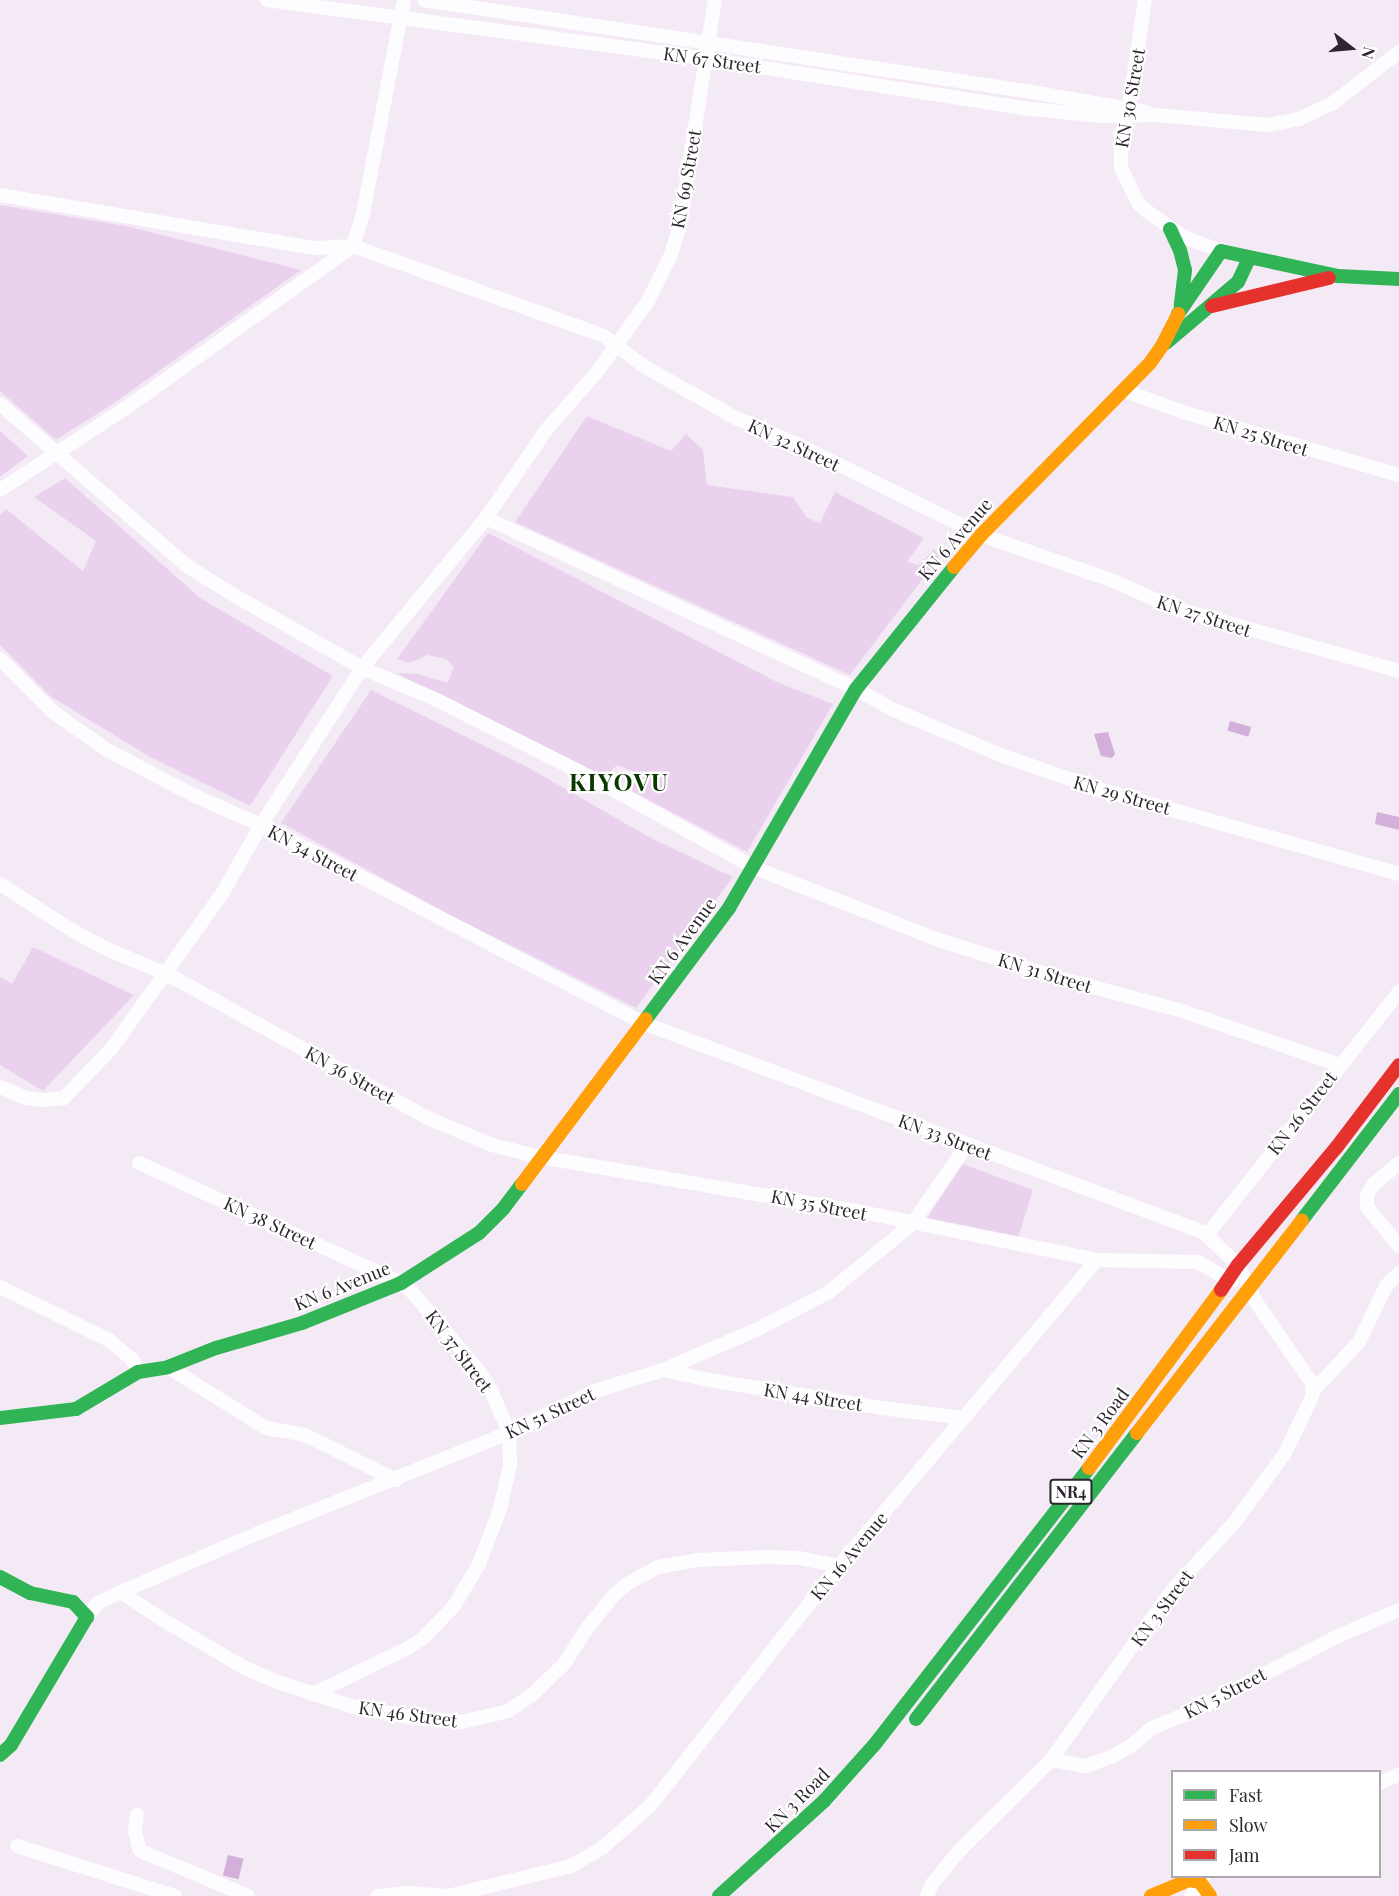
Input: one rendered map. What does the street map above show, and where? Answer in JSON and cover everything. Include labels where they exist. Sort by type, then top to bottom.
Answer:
[{"type":"main road","points":[[1170,229],[1180,250],[1185,270],[1180,309]]},
{"type":"main road","points":[[1221,251],[1338,276],[1399,279]]},
{"type":"main road","name":"KN 6 Avenue","points":[[1162,346],[1180,309],[1221,251]]},
{"type":"main road","name":"KN 6 Avenue","points":[[0,1418],[76,1409],[100,1392],[138,1372],[168,1367],[216,1348],[302,1323],[401,1283],[479,1233],[503,1209],[729,908],[755,868],[856,689],[981,535],[1027,485],[1125,391],[1162,346],[1238,282],[1249,258]]},
{"type":"main road","points":[[1212,306],[1283,287],[1338,276]]},
{"type":"main road","name":"KN 3 Road","points":[[719,1896],[824,1801],[875,1744],[1044,1527],[1238,1265],[1336,1148],[1399,1065]]},
{"type":"main road","name":"KN 3 Road","points":[[908,1728],[1251,1295],[1399,1094]]},
{"type":"main road","name":"KN 6 Avenue","points":[[0,1407],[75,1399],[100,1392]]},
{"type":"main road","points":[[0,1577],[30,1593],[73,1602],[87,1617],[11,1745],[0,1755]]},
{"type":"main road","points":[[1151,1896],[1185,1880],[1202,1879],[1210,1896]]},
{"type":"street","name":"KN 67 Street","points":[[267,0],[707,59],[1022,108],[1128,112],[1268,125],[1299,119],[1351,92],[1399,52]]},
{"type":"street","points":[[0,490],[55,452],[126,408],[353,246],[363,214],[404,0]]},
{"type":"street","name":"KN 67 Street","points":[[424,0],[1026,91],[1128,112]]},
{"type":"street","name":"KN 69 Street","points":[[261,825],[362,668],[486,518],[547,429],[597,372],[615,343],[648,301],[670,257],[685,199],[715,0]]},
{"type":"street","name":"KN 30 Street","points":[[1144,0],[1128,112],[1119,152],[1121,168],[1138,202],[1170,229],[1221,251]]},
{"type":"street","points":[[1022,108],[1026,91]]},
{"type":"street","points":[[0,195],[315,248],[353,246]]},
{"type":"street","name":"KN 32 Street","points":[[353,246],[604,336],[645,367],[736,418],[797,444],[981,535]]},
{"type":"street","name":"KN 25 Street","points":[[1125,391],[1183,412],[1399,475]]},
{"type":"street","name":"KN 31 Street","points":[[0,405],[187,566],[362,668],[437,700],[592,778],[755,868],[939,940],[1052,976],[1179,1010],[1340,1065]]},
{"type":"street","name":"KN 29 Street","points":[[486,518],[856,689],[905,714],[1003,756],[1066,779],[1399,874]]},
{"type":"street","name":"KN 27 Street","points":[[981,535],[1114,581],[1171,608],[1399,671]]},
{"type":"street","name":"KN 34 Street","points":[[0,659],[53,712],[107,750],[195,796],[261,825],[643,1023]]},
{"type":"street","points":[[0,1087],[26,1098],[42,1100],[64,1098],[112,1048],[167,974],[222,894],[261,825]]},
{"type":"street","name":"KN 36 Street","points":[[0,884],[73,931],[109,950],[167,974],[428,1118],[492,1145],[540,1157]]},
{"type":"street","name":"KN 26 Street","points":[[1207,1235],[1399,992]]},
{"type":"street","name":"KN 33 Street","points":[[643,1023],[1207,1235],[1238,1265]]},
{"type":"street","name":"KN 51 Street","points":[[87,1617],[98,1603],[121,1592],[261,1532],[509,1433],[595,1391],[663,1370],[756,1330],[829,1292],[912,1224],[967,1145]]},
{"type":"street","name":"KN 35 Street","points":[[540,1157],[755,1192],[1097,1260]]},
{"type":"street","name":"KN 38 Street","points":[[139,1163],[401,1283]]},
{"type":"street","points":[[1399,1163],[1372,1185],[1367,1195],[1367,1207],[1399,1246]]},
{"type":"street","points":[[1097,1260],[1198,1262],[1229,1278],[1251,1295]]},
{"type":"street","name":"KN 16 Avenue","points":[[378,1896],[408,1893],[449,1896],[570,1866],[602,1848],[626,1829],[650,1806],[839,1566],[1097,1260]]},
{"type":"street","points":[[1238,1265],[1251,1295],[1311,1379],[1313,1391]]},
{"type":"street","name":"KN 3 Street","points":[[927,1896],[932,1884],[959,1851],[1051,1760],[1173,1589],[1234,1522],[1285,1453],[1313,1391],[1359,1342],[1386,1286],[1399,1273]]},
{"type":"street","name":"KN 37 Street","points":[[313,1694],[408,1648],[423,1638],[454,1606],[479,1563],[500,1509],[510,1465],[509,1433],[492,1392],[478,1371],[420,1301],[401,1283]]},
{"type":"street","points":[[0,1287],[108,1340],[132,1359],[138,1372]]},
{"type":"street","points":[[168,1367],[266,1428],[305,1436],[396,1480]]},
{"type":"street","name":"KN 44 Street","points":[[663,1370],[824,1399],[964,1418]]},
{"type":"street","name":"KN 46 Street","points":[[121,1592],[163,1620],[245,1668],[313,1694],[351,1706],[416,1718],[462,1722],[508,1711],[532,1695],[564,1664],[588,1627],[614,1594],[627,1584],[658,1568],[677,1562],[768,1557],[799,1558],[839,1566]]},
{"type":"street","name":"KN 5 Street","points":[[1051,1760],[1086,1766],[1111,1757],[1131,1746],[1152,1728],[1191,1712],[1290,1659],[1399,1610]]},
{"type":"street","points":[[1381,1783],[1399,1774]]},
{"type":"street","points":[[137,1815],[135,1831],[139,1849],[143,1852],[248,1896]]},
{"type":"street","points":[[17,1846],[175,1896]]},
{"type":"street","points":[[1191,1896],[1202,1879]]},
{"type":"shaded area","points":[[0,205],[126,226],[301,270],[117,401],[56,440],[0,391]]},
{"type":"shaded area","points":[[587,416],[671,451],[686,434],[703,450],[707,485],[793,497],[807,518],[820,523],[835,492],[924,538],[907,562],[919,565],[934,549],[939,557],[850,675],[515,522]]},
{"type":"shaded area","points":[[0,431],[28,456],[0,477]]},
{"type":"shaded area","points":[[65,478],[200,598],[333,676],[250,806],[150,757],[50,696],[0,645],[0,515],[6,509],[83,571],[96,541],[34,497]]},
{"type":"shaded area","points":[[488,533],[779,683],[833,704],[747,852],[632,791],[637,773],[617,765],[604,778],[396,673],[418,674],[447,683],[454,667],[446,659],[427,655],[410,663],[397,659]]},
{"type":"shaded area","points":[[371,690],[529,768],[649,837],[733,877],[636,1008],[450,915],[281,823]]},
{"type":"shaded area","points":[[1230,721],[1251,727],[1248,737],[1227,731]]},
{"type":"shaded area","points":[[1108,732],[1115,754],[1112,758],[1101,756],[1094,734]]},
{"type":"shaded area","points":[[1377,812],[1399,817],[1399,830],[1375,824]]},
{"type":"shaded area","points":[[33,947],[134,995],[43,1091],[0,1065],[0,977],[12,984]]},
{"type":"shaded area","points":[[963,1164],[1033,1190],[1018,1238],[925,1221]]},
{"type":"shaded area","points":[[228,1855],[244,1859],[238,1879],[223,1875]]},
{"type":"traffic: fast","points":[[1170,229],[1180,250],[1185,270],[1181,305]]},
{"type":"traffic: fast","points":[[1178,314],[1221,251],[1338,276],[1399,279]]},
{"type":"traffic: fast","points":[[1166,343],[1238,282],[1249,258]]},
{"type":"traffic: fast","points":[[646,1019],[729,908],[856,689],[954,567]]},
{"type":"traffic: fast","points":[[1302,1220],[1399,1094]]},
{"type":"traffic: fast","points":[[0,1418],[76,1409],[138,1372],[168,1367],[216,1348],[302,1323],[401,1283],[479,1233],[503,1209],[522,1184]]},
{"type":"traffic: fast","points":[[916,1719],[1137,1433]]},
{"type":"traffic: fast","points":[[719,1896],[824,1801],[875,1744],[1089,1468]]},
{"type":"traffic: fast","points":[[0,1577],[30,1593],[73,1602],[87,1617],[11,1745],[0,1755]]},
{"type":"traffic: slow","points":[[954,567],[981,535],[1150,363],[1162,346],[1178,314]]},
{"type":"traffic: slow","points":[[522,1184],[646,1019]]},
{"type":"traffic: slow","points":[[1137,1433],[1302,1220]]},
{"type":"traffic: slow","points":[[1089,1468],[1221,1290]]},
{"type":"traffic: slow","points":[[1151,1896],[1189,1880],[1200,1882],[1210,1896]]},
{"type":"traffic: jam","points":[[1212,306],[1329,278]]},
{"type":"traffic: jam","points":[[1221,1290],[1238,1265],[1336,1148],[1399,1065]]},
{"type":"district","name":"KIYOVU","points":[[619,782]]}]
